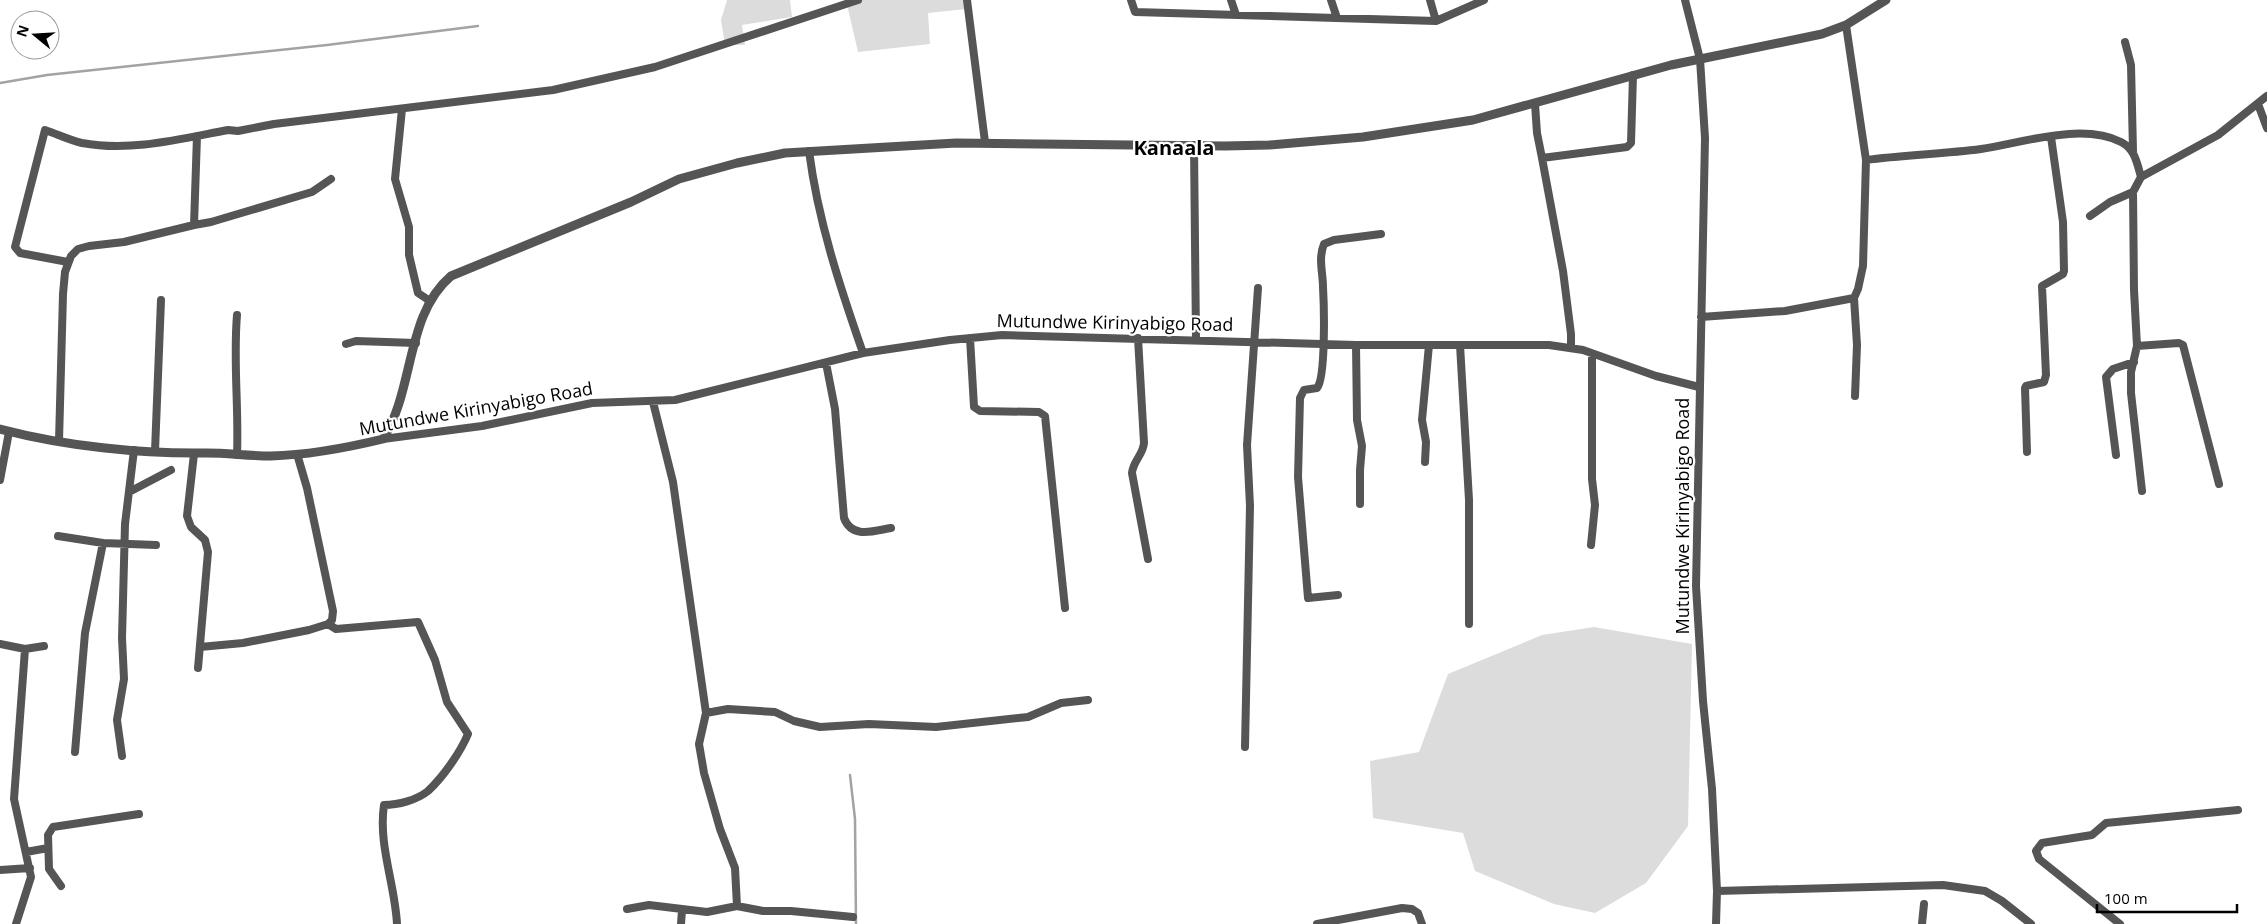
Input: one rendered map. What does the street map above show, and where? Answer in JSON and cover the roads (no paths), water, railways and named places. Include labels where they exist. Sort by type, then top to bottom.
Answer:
[{"type":"street","points":[[68,262],[20,253],[16,251],[15,247],[45,130],[81,143],[121,146],[166,144],[197,136],[553,90],[655,67],[858,0]]},
{"type":"street","points":[[967,0],[985,142]]},
{"type":"street","points":[[1131,0],[1135,12],[1436,21],[1484,0]]},
{"type":"street","points":[[1231,0],[1236,15]]},
{"type":"street","points":[[1331,0],[1337,18]]},
{"type":"street","points":[[1430,0],[1436,21]]},
{"type":"street","points":[[1685,0],[1700,58],[1705,138],[1699,388]]},
{"type":"street","points":[[383,439],[393,423],[430,301],[442,284],[451,276],[631,202],[678,179],[737,163],[785,153],[809,151],[985,142],[1194,146],[1269,145],[1363,137],[1473,120],[1700,58],[1822,34],[1846,25],[1886,0]]},
{"type":"street","points":[[1846,25],[1866,160],[1863,266],[1854,298],[1857,345],[1855,396]]},
{"type":"street","points":[[2125,42],[2130,65],[2133,151],[2141,177]]},
{"type":"street","points":[[1542,158],[1630,145],[1633,75]]},
{"type":"street","points":[[2142,491],[2131,393],[2137,346],[2134,290],[2133,192],[2141,177],[2218,135],[2267,96]]},
{"type":"street","points":[[1535,104],[1536,133],[1563,271],[1572,334],[1571,347]]},
{"type":"street","points":[[2258,104],[2267,128]]},
{"type":"street","points":[[402,109],[395,179],[409,228],[409,255],[418,293],[430,301]]},
{"type":"street","points":[[1866,160],[1980,149],[2071,134],[2112,138],[2128,146],[2133,151]]},
{"type":"street","points":[[194,226],[197,136]]},
{"type":"street","points":[[2028,452],[2025,388],[2026,386],[2044,382],[2046,375],[2042,286],[2063,274],[2064,271],[2063,222],[2051,137]]},
{"type":"street","points":[[1194,146],[1196,340]]},
{"type":"street","points":[[809,151],[813,186],[842,296],[863,353]]},
{"type":"street","points":[[59,441],[62,304],[68,262],[78,249],[124,242],[212,222],[312,192],[331,179]]},
{"type":"street","points":[[2090,216],[2110,202],[2133,192]]},
{"type":"street","points":[[1338,595],[1308,598],[1299,515],[1300,398],[1304,390],[1317,388],[1322,380],[1321,263],[1324,244],[1334,240],[1381,234]]},
{"type":"street","points":[[1245,747],[1250,506],[1248,445],[1258,288]]},
{"type":"street","points":[[1701,317],[1785,311],[1854,298]]},
{"type":"street","points":[[155,451],[161,300]]},
{"type":"street","points":[[237,315],[234,344],[238,426],[237,455]]},
{"type":"street","name":"Mutundwe Kirinyabigo Road","points":[[4,430],[59,441],[134,450],[194,454],[297,454],[353,446],[383,439],[482,426],[592,403],[675,400],[863,353],[1002,335],[1356,345],[1512,344],[1571,347],[1656,376],[1699,388],[1696,586],[1702,702],[1712,788],[1717,891],[1716,924]]},
{"type":"street","points":[[970,338],[974,406],[980,411],[1039,412],[1045,416],[1065,608]]},
{"type":"street","points":[[1138,338],[1144,443],[1142,452],[1132,465],[1132,473],[1148,559]]},
{"type":"street","points":[[346,344],[356,341],[416,343]]},
{"type":"street","points":[[2137,346],[2179,343],[2183,346],[2219,484]]},
{"type":"street","points":[[1356,345],[1357,420],[1362,446],[1360,504]]},
{"type":"street","points":[[1426,462],[1426,442],[1422,420],[1429,345]]},
{"type":"street","points":[[1460,345],[1469,500],[1469,624]]},
{"type":"street","points":[[1591,545],[1595,505],[1592,479],[1592,354]]},
{"type":"street","points":[[2116,455],[2106,376],[2113,369],[2134,362]]},
{"type":"street","points":[[826,363],[834,410],[844,518],[847,526],[851,530],[858,532],[891,528]]},
{"type":"street","points":[[654,402],[673,482],[706,713],[698,744],[720,829],[735,868],[736,906]]},
{"type":"street","points":[[0,480],[4,430]]},
{"type":"street","points":[[122,756],[117,720],[124,679],[122,638],[124,544],[134,450]]},
{"type":"street","points":[[194,454],[187,516],[191,527],[205,540],[208,552],[198,668]]},
{"type":"street","points":[[200,647],[243,643],[328,624],[332,620],[333,611],[307,488],[297,454]]},
{"type":"street","points":[[129,492],[171,470]]},
{"type":"street","points":[[58,536],[124,544],[156,545]]},
{"type":"street","points":[[75,752],[86,633],[103,542]]},
{"type":"street","points":[[328,624],[336,629],[418,622],[435,660],[447,702],[468,734],[462,750],[427,792],[398,805],[384,805],[381,823],[396,904],[397,924]]},
{"type":"street","points":[[0,644],[25,649],[44,646]]},
{"type":"street","points":[[16,924],[31,877],[14,799],[25,649]]},
{"type":"street","points":[[706,713],[728,709],[775,712],[794,721],[820,727],[869,724],[936,728],[1028,717],[1061,703],[1088,700]]},
{"type":"street","points":[[2120,924],[2039,859],[2036,852],[2038,846],[2042,843],[2095,834],[2102,824],[2106,823],[2238,810]]},
{"type":"street","points":[[61,886],[49,869],[48,835],[53,827],[140,814]]},
{"type":"street","points":[[26,852],[48,848]]},
{"type":"street","points":[[0,870],[30,868]]},
{"type":"street","points":[[1717,891],[1943,885],[1985,891],[2002,901],[2031,924]]},
{"type":"street","points":[[1922,924],[1924,904]]},
{"type":"street","points":[[626,909],[649,905],[707,912],[736,906],[764,911],[791,911],[853,918]]},
{"type":"street","points":[[1317,924],[1402,908],[1412,909],[1418,913],[1422,924]]},
{"type":"street","points":[[681,924],[682,910]]},
{"type":"waterway","points":[[0,83],[47,75],[327,45],[478,26]]},
{"type":"waterway","points":[[850,775],[855,819],[856,924]]},
{"type":"district","name":"Kanaala","points":[[1174,148]]}]
